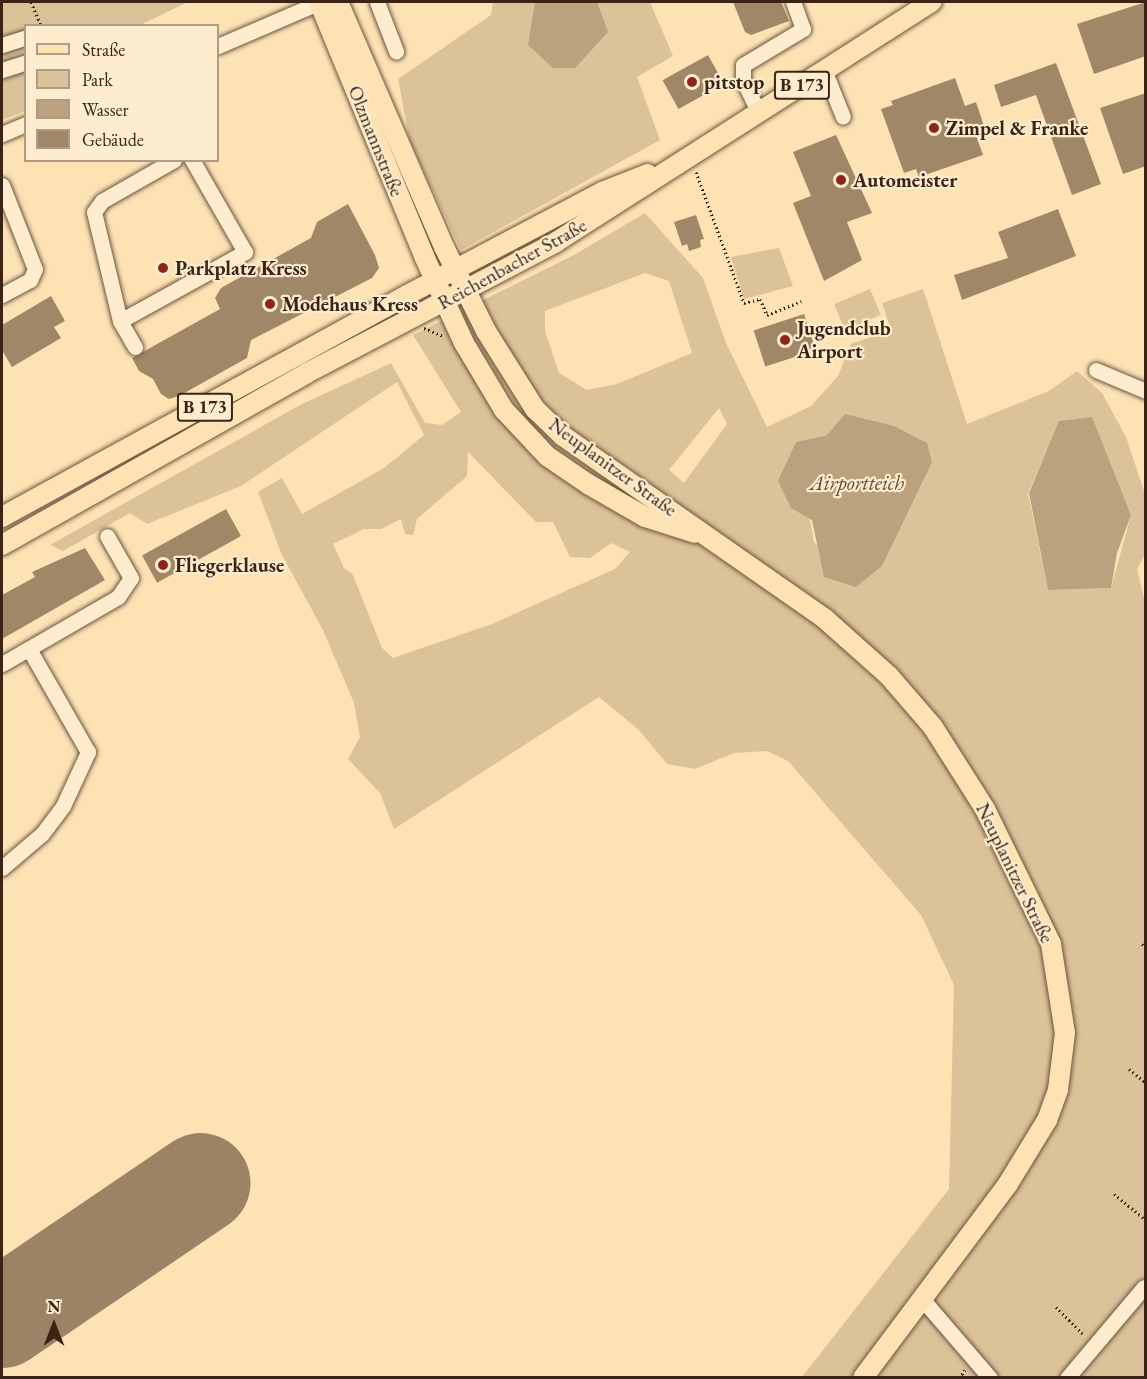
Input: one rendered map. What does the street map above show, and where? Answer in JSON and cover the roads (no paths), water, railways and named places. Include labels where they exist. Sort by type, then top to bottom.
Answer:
[{"type":"main road","name":"Olzmannstraße","points":[[319,2],[435,281]]},
{"type":"main road","name":"Olzmannstraße","points":[[338,2],[402,160],[455,271]]},
{"type":"main road","name":"Reichenbacher Straße","points":[[2,545],[307,373],[604,214],[670,165],[825,72],[932,2]]},
{"type":"main road","name":"Reichenbacher Straße","points":[[2,517],[602,192],[670,165]]},
{"type":"main road","name":"Neuplanitzer Straße","points":[[455,271],[535,408],[563,436],[703,536],[824,618],[911,699],[985,809],[1051,944],[1065,1033],[1058,1090],[1047,1120],[1008,1184],[863,1377]]},
{"type":"main road","name":"Neuplanitzer Straße","points":[[435,281],[487,385],[547,456],[645,517],[703,536]]},
{"type":"street","points":[[219,46],[319,2]]},
{"type":"street","points":[[377,2],[396,51]]},
{"type":"street","points":[[758,111],[743,80],[742,65],[803,29],[793,2]]},
{"type":"street","points":[[2,45],[24,38]]},
{"type":"street","points":[[2,70],[24,63]]},
{"type":"street","points":[[825,72],[843,117]]},
{"type":"street","points":[[2,134],[24,125]]},
{"type":"street","points":[[135,347],[120,321],[94,212],[102,201],[170,162]]},
{"type":"street","points":[[120,321],[245,252],[193,162]]},
{"type":"street","points":[[2,186],[35,268],[30,280],[2,295]]},
{"type":"street","points":[[1096,370],[1146,391]]},
{"type":"street","points":[[2,664],[118,597],[131,578],[107,536]]},
{"type":"street","points":[[2,868],[42,834],[63,806],[88,752],[29,650]]},
{"type":"street","points":[[1067,1377],[1144,1287]]},
{"type":"street","points":[[923,1300],[990,1377]]},
{"type":"water","points":[[535,2],[597,2],[608,32],[575,68],[553,68],[528,45]]},
{"type":"water","name":"Airportteich","points":[[845,414],[894,426],[927,443],[932,462],[882,566],[856,587],[824,577],[812,520],[791,508],[778,481],[796,442],[827,435]]},
{"type":"water","points":[[1092,417],[1131,515],[1117,553],[1111,588],[1048,590],[1029,493],[1059,421]]},
{"type":"place","name":"pitstop","points":[[692,82]]},
{"type":"place","name":"Zimpel & Franke","points":[[934,128]]},
{"type":"place","name":"Automeister","points":[[841,180]]},
{"type":"place","name":"Parkplatz Kress","points":[[163,268]]},
{"type":"place","name":"Modehaus Kress","points":[[270,304]]},
{"type":"place","name":"Jugendclub Airport","points":[[785,340]]},
{"type":"place","name":"Fliegerklause","points":[[163,565]]}]
